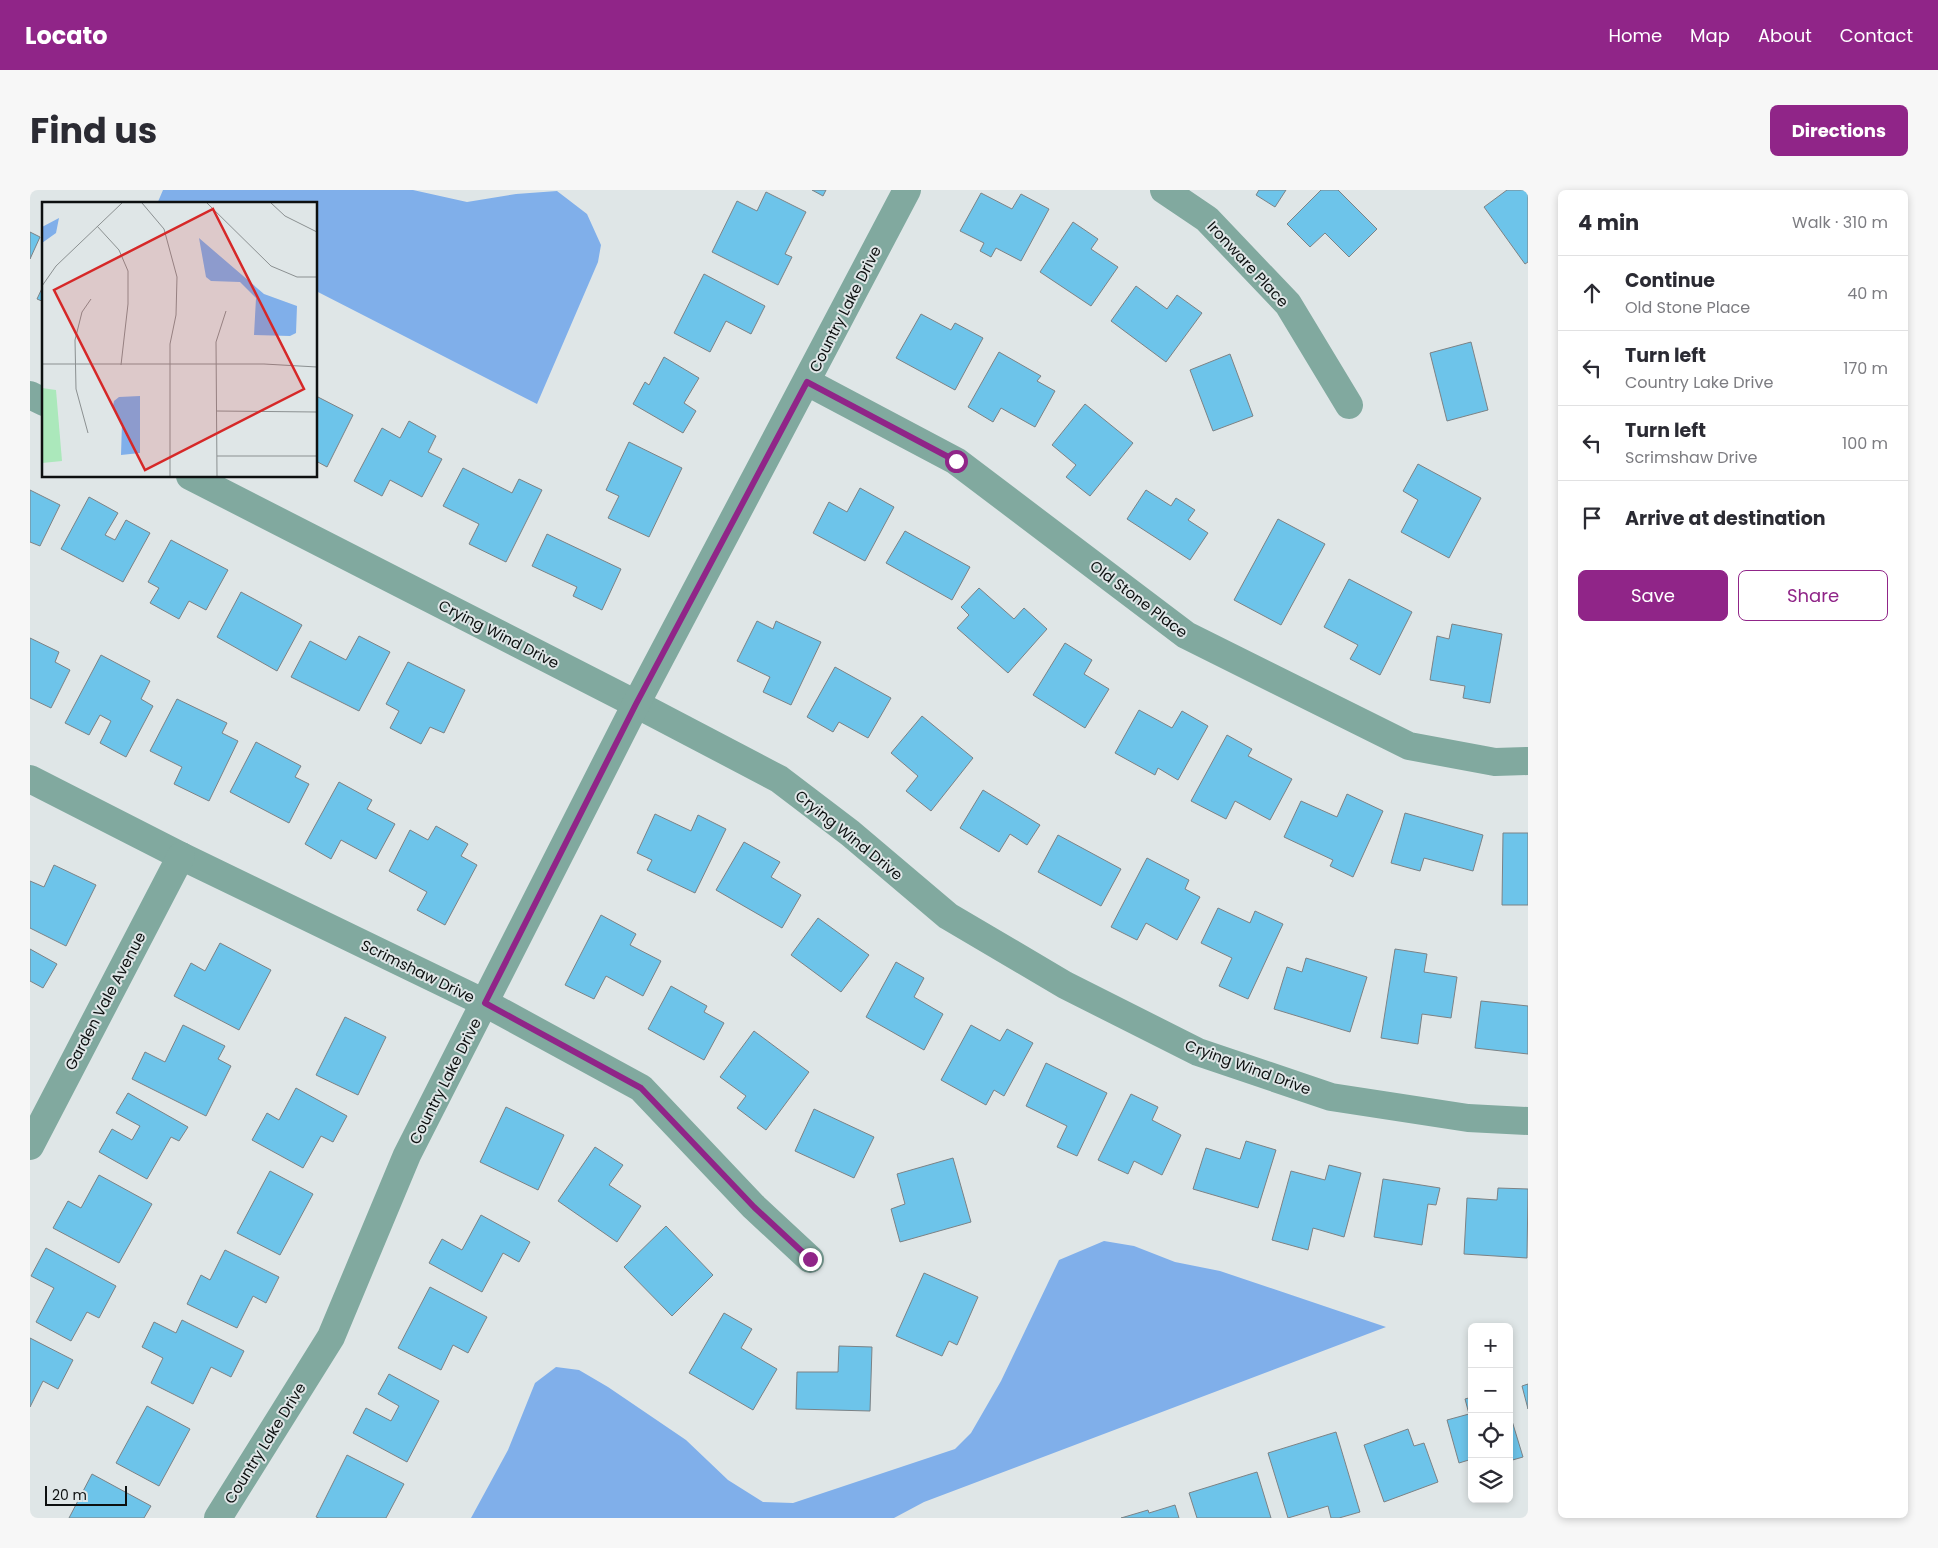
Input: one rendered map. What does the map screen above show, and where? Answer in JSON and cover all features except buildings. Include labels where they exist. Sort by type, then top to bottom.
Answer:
[{"type":"street","name":"Country Lake Drive","points":[[218,1518],[331,1337],[407,1155],[636,704],[907,190]]},
{"type":"street","name":"Ironware Place","points":[[1164,190],[1206,219],[1288,304],[1348,405]]},
{"type":"street","name":"Old Stone Place","points":[[807,382],[956,461],[1186,635],[1409,746],[1495,762],[1528,762]]},
{"type":"street","points":[[30,395],[42,401]]},
{"type":"street","name":"Crying Wind Drive","points":[[194,478],[779,779],[850,832],[948,916],[1065,985],[1198,1052],[1331,1097],[1468,1118],[1528,1121]]},
{"type":"street","name":"Scrimshaw Drive","points":[[30,779],[181,856],[485,1003],[641,1088],[754,1207],[810,1259]]},
{"type":"street","name":"Garden Vale Avenue","points":[[30,1146],[181,856]]},
{"type":"water","points":[[163,190],[413,190],[467,202],[516,194],[557,191],[587,214],[601,245],[598,262],[537,404],[318,292],[318,202],[158,202]]},
{"type":"water","points":[[1104,1241],[1134,1246],[1175,1262],[1220,1271],[1386,1327],[924,1502],[894,1518],[471,1518],[508,1450],[535,1383],[556,1367],[579,1370],[608,1387],[686,1440],[728,1480],[763,1502],[793,1503],[955,1449],[971,1433],[1001,1381],[1059,1260]]},
{"type":"route","points":[[810,1259],[754,1207],[641,1088],[485,1003],[636,704],[807,382],[956,461]]}]
